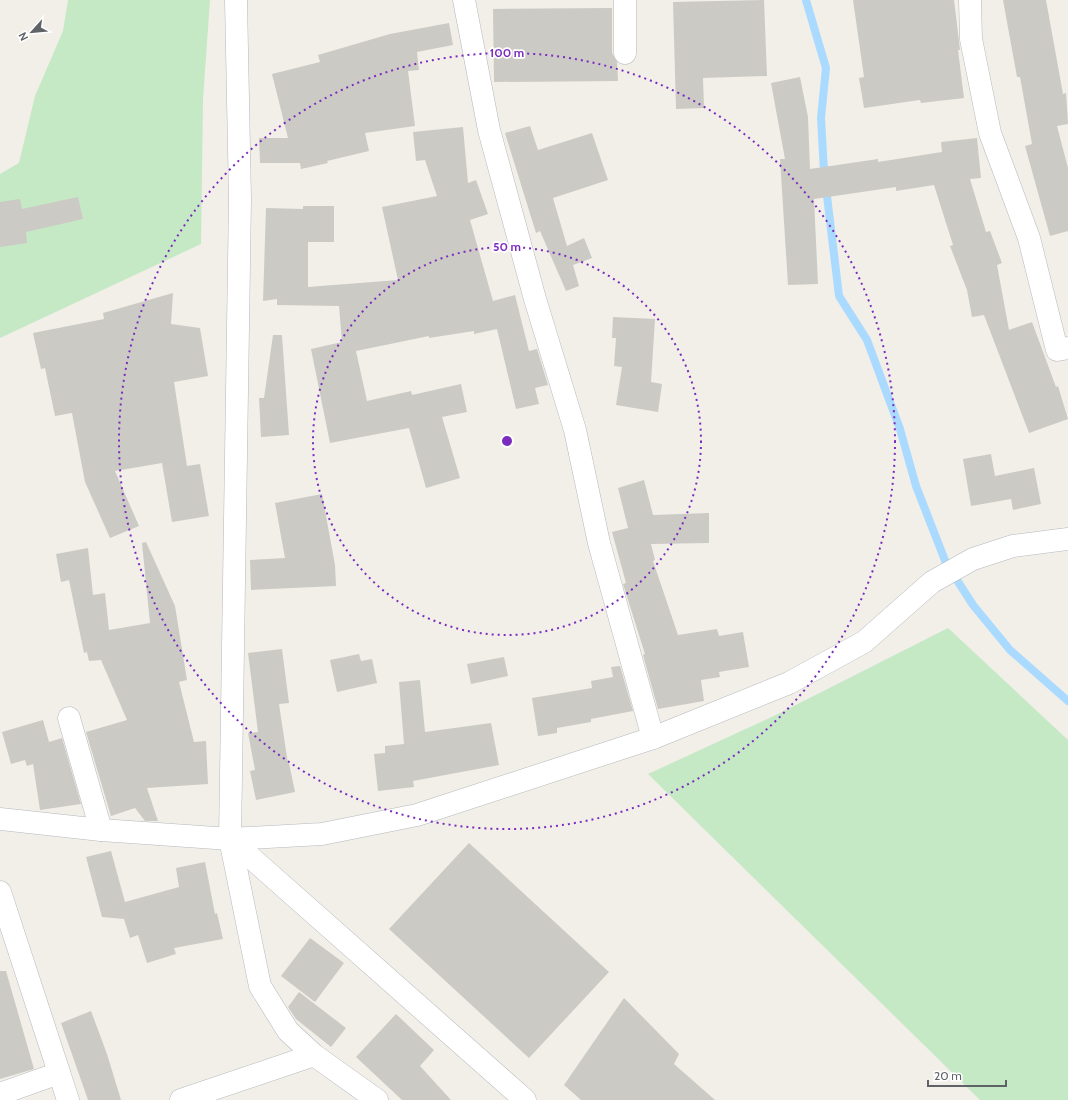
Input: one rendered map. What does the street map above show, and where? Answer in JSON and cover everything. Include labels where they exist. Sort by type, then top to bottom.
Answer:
[{"type":"street","points":[[236,0],[240,199],[230,839],[260,986],[288,1031],[314,1055],[376,1100]]},
{"type":"street","points":[[464,0],[488,130],[535,299],[575,430],[599,543],[653,738]]},
{"type":"street","points":[[625,0],[625,53]]},
{"type":"street","points":[[970,0],[971,39],[990,133],[1029,238],[1057,350],[1068,348]]},
{"type":"street","points":[[0,819],[100,830],[230,839],[322,834],[417,815],[653,738],[789,683],[864,642],[932,582],[973,559],[1013,546],[1068,539]]},
{"type":"street","points":[[69,718],[100,830]]},
{"type":"street","points":[[230,839],[525,1100]]},
{"type":"street","points":[[0,892],[6,929],[68,1100]]},
{"type":"street","points":[[181,1100],[314,1055]]},
{"type":"street","points":[[0,1094],[59,1073]]},
{"type":"green space","points":[[68,0],[210,0],[203,99],[201,244],[0,338],[0,174],[19,163],[35,96],[63,31]]},
{"type":"green space","points":[[948,628],[1068,740],[1068,1100],[980,1100],[648,774],[778,714]]},
{"type":"building","points":[[764,0],[767,76],[703,78],[704,108],[676,109],[673,2]]},
{"type":"building","points":[[853,0],[954,0],[964,98],[921,103],[920,100],[864,108],[859,78],[864,77]]},
{"type":"building","points":[[1003,0],[1046,0],[1063,94],[1066,93],[1068,124],[1057,126],[1068,168],[1068,231],[1050,236],[1025,146],[1032,144],[1020,77],[1017,77]]},
{"type":"building","points":[[612,8],[612,53],[617,62],[618,81],[494,82],[493,9]]},
{"type":"building","points":[[449,23],[453,45],[417,52],[419,70],[408,71],[415,126],[365,133],[369,151],[327,161],[328,163],[301,169],[300,163],[260,163],[259,138],[288,138],[272,74],[320,62],[318,55],[390,34]]},
{"type":"building","points":[[800,77],[808,117],[810,169],[878,159],[878,162],[942,152],[941,142],[977,138],[981,178],[970,179],[986,232],[990,231],[1002,263],[997,265],[1009,330],[1032,322],[1056,387],[1058,386],[1068,419],[1029,433],[984,315],[972,317],[967,290],[950,246],[953,245],[934,185],[896,191],[896,187],[814,199],[818,284],[788,285],[780,159],[785,159],[771,83]]},
{"type":"building","points":[[530,126],[538,150],[592,133],[608,180],[553,198],[567,246],[584,238],[592,258],[573,265],[579,286],[566,291],[540,231],[536,233],[505,133]]},
{"type":"building","points":[[463,127],[468,183],[476,180],[488,214],[470,220],[493,301],[515,295],[529,351],[537,349],[548,385],[535,388],[539,404],[516,409],[497,329],[474,334],[474,331],[429,338],[429,336],[356,351],[367,401],[411,391],[412,395],[461,384],[467,412],[442,417],[460,478],[426,488],[409,428],[330,443],[311,349],[342,342],[339,306],[277,305],[277,299],[263,301],[266,208],[303,209],[303,206],[334,206],[334,242],[308,242],[308,287],[398,280],[382,207],[437,196],[425,160],[416,161],[413,132]]},
{"type":"building","points":[[78,197],[83,219],[26,232],[27,243],[0,247],[0,202],[20,199],[22,209]]},
{"type":"building","points":[[173,293],[171,324],[200,328],[208,376],[174,382],[187,466],[200,464],[209,516],[172,522],[162,463],[115,471],[139,526],[110,538],[85,482],[72,413],[55,416],[45,368],[41,369],[33,333],[104,319],[103,313]]},
{"type":"building","points":[[613,317],[655,319],[651,382],[662,384],[658,412],[616,405],[622,367],[614,366],[616,338],[612,338]]},
{"type":"building","points":[[273,335],[282,335],[289,435],[261,437],[259,398],[264,398]]},
{"type":"building","points":[[991,454],[995,476],[1034,468],[1041,504],[1013,510],[1011,499],[971,506],[963,459]]},
{"type":"building","points":[[644,480],[653,515],[709,513],[709,543],[651,544],[655,560],[653,561],[678,635],[717,629],[719,636],[743,632],[749,667],[719,672],[720,677],[701,680],[704,701],[658,709],[643,655],[645,654],[623,584],[626,583],[612,532],[628,528],[618,488]]},
{"type":"building","points":[[322,494],[335,565],[336,586],[251,590],[250,560],[285,558],[275,503]]},
{"type":"building","points":[[146,542],[175,606],[187,680],[179,682],[194,742],[206,741],[208,784],[147,788],[158,821],[145,821],[135,808],[111,816],[86,732],[127,720],[101,660],[89,661],[87,652],[84,653],[69,580],[61,582],[56,554],[88,548],[93,595],[105,593],[109,630],[150,623],[142,543]]},
{"type":"building","points":[[282,649],[289,703],[279,704],[288,764],[289,763],[295,792],[256,800],[250,771],[255,770],[248,733],[258,732],[248,653]]},
{"type":"building","points":[[359,654],[361,661],[372,659],[377,683],[337,692],[330,660]]},
{"type":"building","points":[[504,657],[508,676],[471,684],[467,664]]},
{"type":"building","points":[[620,666],[633,711],[591,719],[591,722],[557,728],[557,733],[538,736],[532,698],[592,688],[591,681],[613,677],[611,667]]},
{"type":"building","points":[[420,680],[425,732],[491,723],[499,765],[413,781],[414,787],[378,791],[374,754],[385,753],[385,746],[404,744],[399,682]]},
{"type":"building","points":[[43,720],[49,742],[62,738],[81,804],[40,810],[33,764],[27,766],[25,760],[11,764],[2,732]]},
{"type":"building","points":[[469,843],[609,972],[529,1058],[389,929]]},
{"type":"building","points":[[111,851],[125,902],[179,887],[176,868],[205,862],[215,914],[217,913],[223,939],[174,948],[176,954],[147,963],[138,935],[130,938],[124,919],[102,917],[86,857]]},
{"type":"building","points":[[310,938],[344,963],[315,1002],[281,976]]},
{"type":"building","points":[[0,971],[6,971],[34,1069],[0,1079]]},
{"type":"building","points":[[299,992],[346,1028],[331,1047],[296,1019],[288,1007]]},
{"type":"building","points":[[624,998],[679,1054],[674,1064],[715,1100],[581,1100],[564,1085]]},
{"type":"building","points":[[91,1011],[107,1054],[121,1100],[88,1100],[61,1023]]},
{"type":"building","points":[[396,1014],[434,1050],[420,1066],[451,1100],[402,1100],[356,1057]]},
{"type":"waterway","points":[[806,0],[826,68],[821,118],[824,171],[839,296],[867,340],[900,429],[916,486],[946,563],[973,605],[1010,650],[1068,701]]}]
